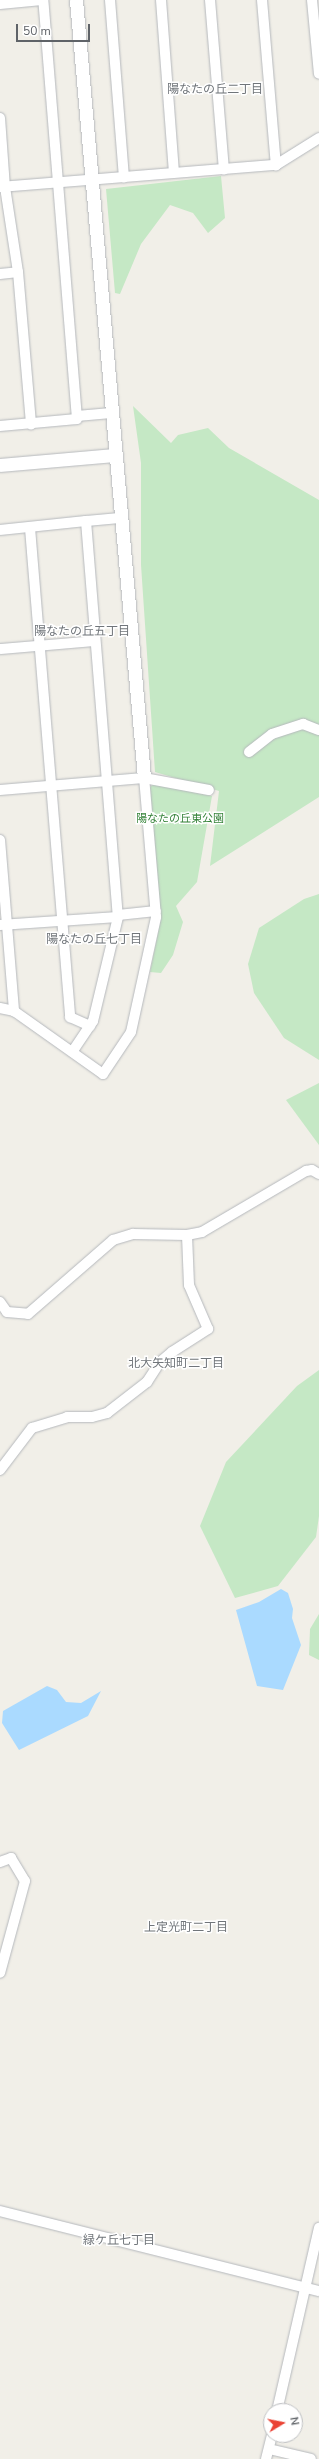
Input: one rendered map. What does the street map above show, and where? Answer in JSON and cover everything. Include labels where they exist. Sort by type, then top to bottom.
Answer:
[{"type":"street","points":[[0,4],[43,0],[77,416]]},
{"type":"street","points":[[0,1008],[14,1011],[103,1074],[131,1032],[156,911],[114,455],[104,312],[90,179],[76,0]]},
{"type":"street","points":[[110,0],[124,177]]},
{"type":"street","points":[[161,0],[174,174]]},
{"type":"street","points":[[210,0],[224,169]]},
{"type":"street","points":[[262,0],[276,165]]},
{"type":"street","points":[[315,2],[319,74]]},
{"type":"street","points":[[0,118],[3,187],[18,272],[31,424]]},
{"type":"street","points":[[3,187],[276,165],[319,138]]},
{"type":"street","points":[[0,274],[18,272]]},
{"type":"street","points":[[0,426],[77,419],[77,416],[111,413]]},
{"type":"street","points":[[0,465],[114,455]]},
{"type":"street","points":[[0,530],[120,518]]},
{"type":"street","points":[[72,1052],[93,1021],[118,916],[86,521]]},
{"type":"street","points":[[30,528],[38,646],[52,786],[70,1017],[90,1026]]},
{"type":"street","points":[[0,649],[95,641]]},
{"type":"street","points":[[249,752],[272,734],[303,724],[319,730]]},
{"type":"street","points":[[0,790],[52,786],[107,779],[144,778],[209,790]]},
{"type":"street","points":[[0,840],[4,924],[14,1011]]},
{"type":"street","points":[[4,924],[118,916],[156,911]]},
{"type":"street","points":[[0,1302],[7,1312],[17,1315],[28,1314],[113,1240],[133,1234],[187,1235],[210,1227],[306,1172],[312,1170],[319,1174]]},
{"type":"street","points":[[0,1470],[32,1428],[67,1417],[92,1417],[107,1413],[147,1382],[160,1362],[172,1352],[208,1328],[189,1285],[187,1235]]},
{"type":"street","points":[[0,1862],[11,1858],[25,1881],[0,1973]]},
{"type":"street","points":[[0,2211],[319,2291]]},
{"type":"street","points":[[280,2403],[319,2228]]},
{"type":"street","points":[[270,2443],[268,2454],[311,2459]]},
{"type":"green space","points":[[221,176],[225,218],[208,233],[193,213],[170,205],[141,244],[120,294],[115,293],[106,189]]},
{"type":"green space","points":[[133,406],[171,443],[178,435],[208,428],[229,448],[319,500],[319,797],[210,866],[219,791],[155,772],[141,565],[141,463]]},
{"type":"green space","name":"陽なたの丘東公園","points":[[154,784],[212,796],[197,882],[176,906],[183,922],[173,955],[161,973],[150,972],[161,918],[150,787]]},
{"type":"green space","points":[[319,894],[319,1060],[284,1038],[254,993],[248,964],[259,928],[304,899]]},
{"type":"green space","points":[[319,1083],[319,1145],[286,1100]]},
{"type":"green space","points":[[319,1370],[319,1516],[316,1537],[278,1586],[235,1598],[200,1526],[226,1462],[297,1386]]},
{"type":"green space","points":[[319,1614],[319,1660],[309,1655],[310,1629]]},
{"type":"water","points":[[281,1589],[288,1593],[293,1609],[292,1618],[301,1645],[283,1690],[257,1686],[236,1610],[259,1602]]},
{"type":"water","points":[[47,1686],[57,1690],[66,1702],[81,1703],[101,1691],[88,1716],[19,1750],[2,1723],[3,1711]]},
{"type":"district","name":"陽なたの丘二丁目","points":[[215,90]]},
{"type":"district","name":"陽なたの丘五丁目","points":[[82,632]]},
{"type":"district","name":"陽なたの丘七丁目","points":[[94,940]]},
{"type":"district","name":"北大矢知町二丁目","points":[[176,1364]]},
{"type":"district","name":"上定光町二丁目","points":[[186,1928]]},
{"type":"district","name":"緑ケ丘七丁目","points":[[119,2241]]}]
